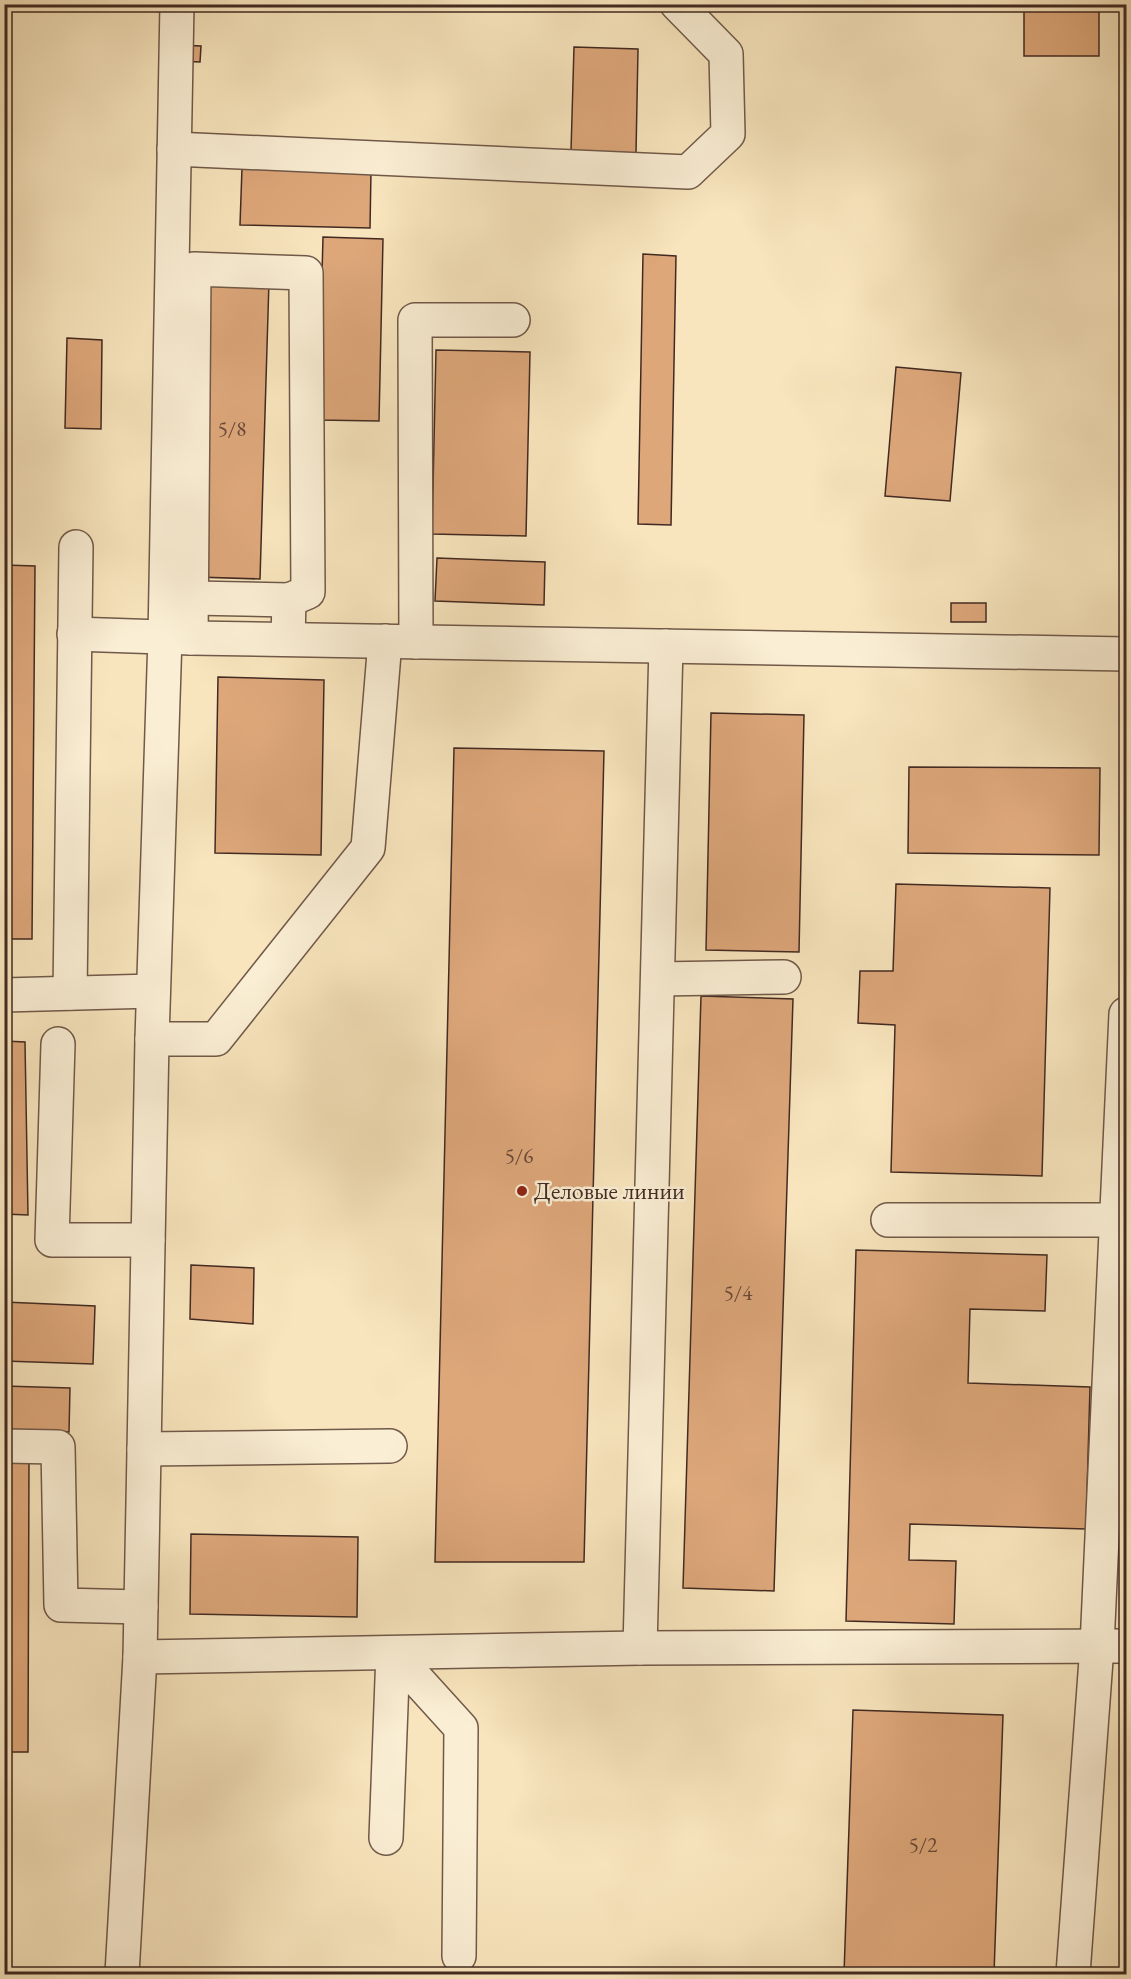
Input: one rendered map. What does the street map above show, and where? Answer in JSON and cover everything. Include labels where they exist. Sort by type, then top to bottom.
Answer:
[{"type":"lane","points":[[122,1974],[140,1657],[153,991],[178,638],[174,149],[177,4]]},
{"type":"lane","points":[[174,149],[688,172],[728,134],[726,54],[677,4]]},
{"type":"lane","points":[[178,638],[193,598],[194,269],[306,273],[308,592],[289,600],[193,598]]},
{"type":"lane","points":[[152,1039],[216,1039],[368,848],[401,642],[415,320],[513,320]]},
{"type":"lane","points":[[70,993],[75,547]]},
{"type":"lane","points":[[288,639],[289,600]]},
{"type":"lane","points":[[74,634],[178,638],[1126,654]]},
{"type":"lane","points":[[640,1648],[666,646]]},
{"type":"lane","points":[[657,980],[784,977]]},
{"type":"lane","points":[[4,995],[153,991]]},
{"type":"lane","points":[[1073,1974],[1112,1646],[1117,1220],[1126,1014]]},
{"type":"lane","points":[[58,1044],[52,1240],[148,1240]]},
{"type":"lane","points":[[888,1220],[1117,1220]]},
{"type":"lane","points":[[4,1446],[58,1447],[61,1605],[141,1607]]},
{"type":"lane","points":[[144,1449],[390,1446]]},
{"type":"lane","points":[[140,1657],[640,1648],[1112,1646]]},
{"type":"lane","points":[[386,1838],[393,1653]]},
{"type":"lane","points":[[393,1653],[460,1728],[459,1956]]},
{"type":"building","points":[[1024,4],[1099,4],[1099,56],[1024,56]]},
{"type":"building","points":[[178,45],[201,46],[200,62],[178,61]]},
{"type":"building","points":[[574,47],[638,49],[636,153],[571,151]]},
{"type":"building","points":[[242,168],[371,171],[370,228],[240,225]]},
{"type":"building","points":[[323,237],[383,239],[379,421],[318,420]]},
{"type":"building","points":[[643,254],[676,256],[671,525],[638,524]]},
{"type":"building","points":[[205,279],[269,281],[260,579],[196,577]]},
{"type":"building","points":[[67,338],[102,340],[101,429],[65,428]]},
{"type":"building","points":[[436,350],[530,352],[526,536],[432,534]]},
{"type":"building","points":[[896,367],[961,373],[950,501],[885,496]]},
{"type":"building","points":[[437,558],[545,562],[544,605],[435,601]]},
{"type":"building","points":[[4,565],[35,566],[32,939],[4,939]]},
{"type":"building","points":[[951,603],[986,603],[986,622],[951,622]]},
{"type":"building","points":[[218,677],[324,680],[321,855],[215,853]]},
{"type":"building","points":[[711,713],[804,715],[799,952],[706,950]]},
{"type":"building","points":[[454,748],[604,751],[584,1562],[435,1562]]},
{"type":"building","points":[[909,767],[1100,768],[1099,855],[908,853]]},
{"type":"building","points":[[896,884],[1050,888],[1042,1176],[891,1172],[895,1025],[858,1023],[860,971],[893,971]]},
{"type":"building","points":[[701,996],[793,999],[774,1591],[683,1588]]},
{"type":"building","points":[[4,1041],[25,1042],[28,1215],[4,1214]]},
{"type":"building","points":[[856,1250],[1047,1255],[1045,1311],[970,1309],[968,1383],[1090,1387],[1086,1529],[910,1524],[909,1560],[956,1561],[954,1624],[846,1621]]},
{"type":"building","points":[[191,1265],[254,1268],[253,1324],[190,1319]]},
{"type":"building","points":[[4,1302],[95,1306],[93,1364],[4,1361]]},
{"type":"building","points":[[4,1386],[70,1388],[69,1432],[4,1429]]},
{"type":"building","points":[[4,1460],[29,1460],[28,1752],[4,1752]]},
{"type":"building","points":[[191,1534],[358,1537],[357,1617],[190,1614]]},
{"type":"building","points":[[853,1710],[1003,1715],[994,1974],[844,1974]]},
{"type":"building","points":[[1121,1891],[1126,1891],[1126,1974],[1120,1974]]},
{"type":"place","name":"Деловые линии","points":[[522,1191]]}]
